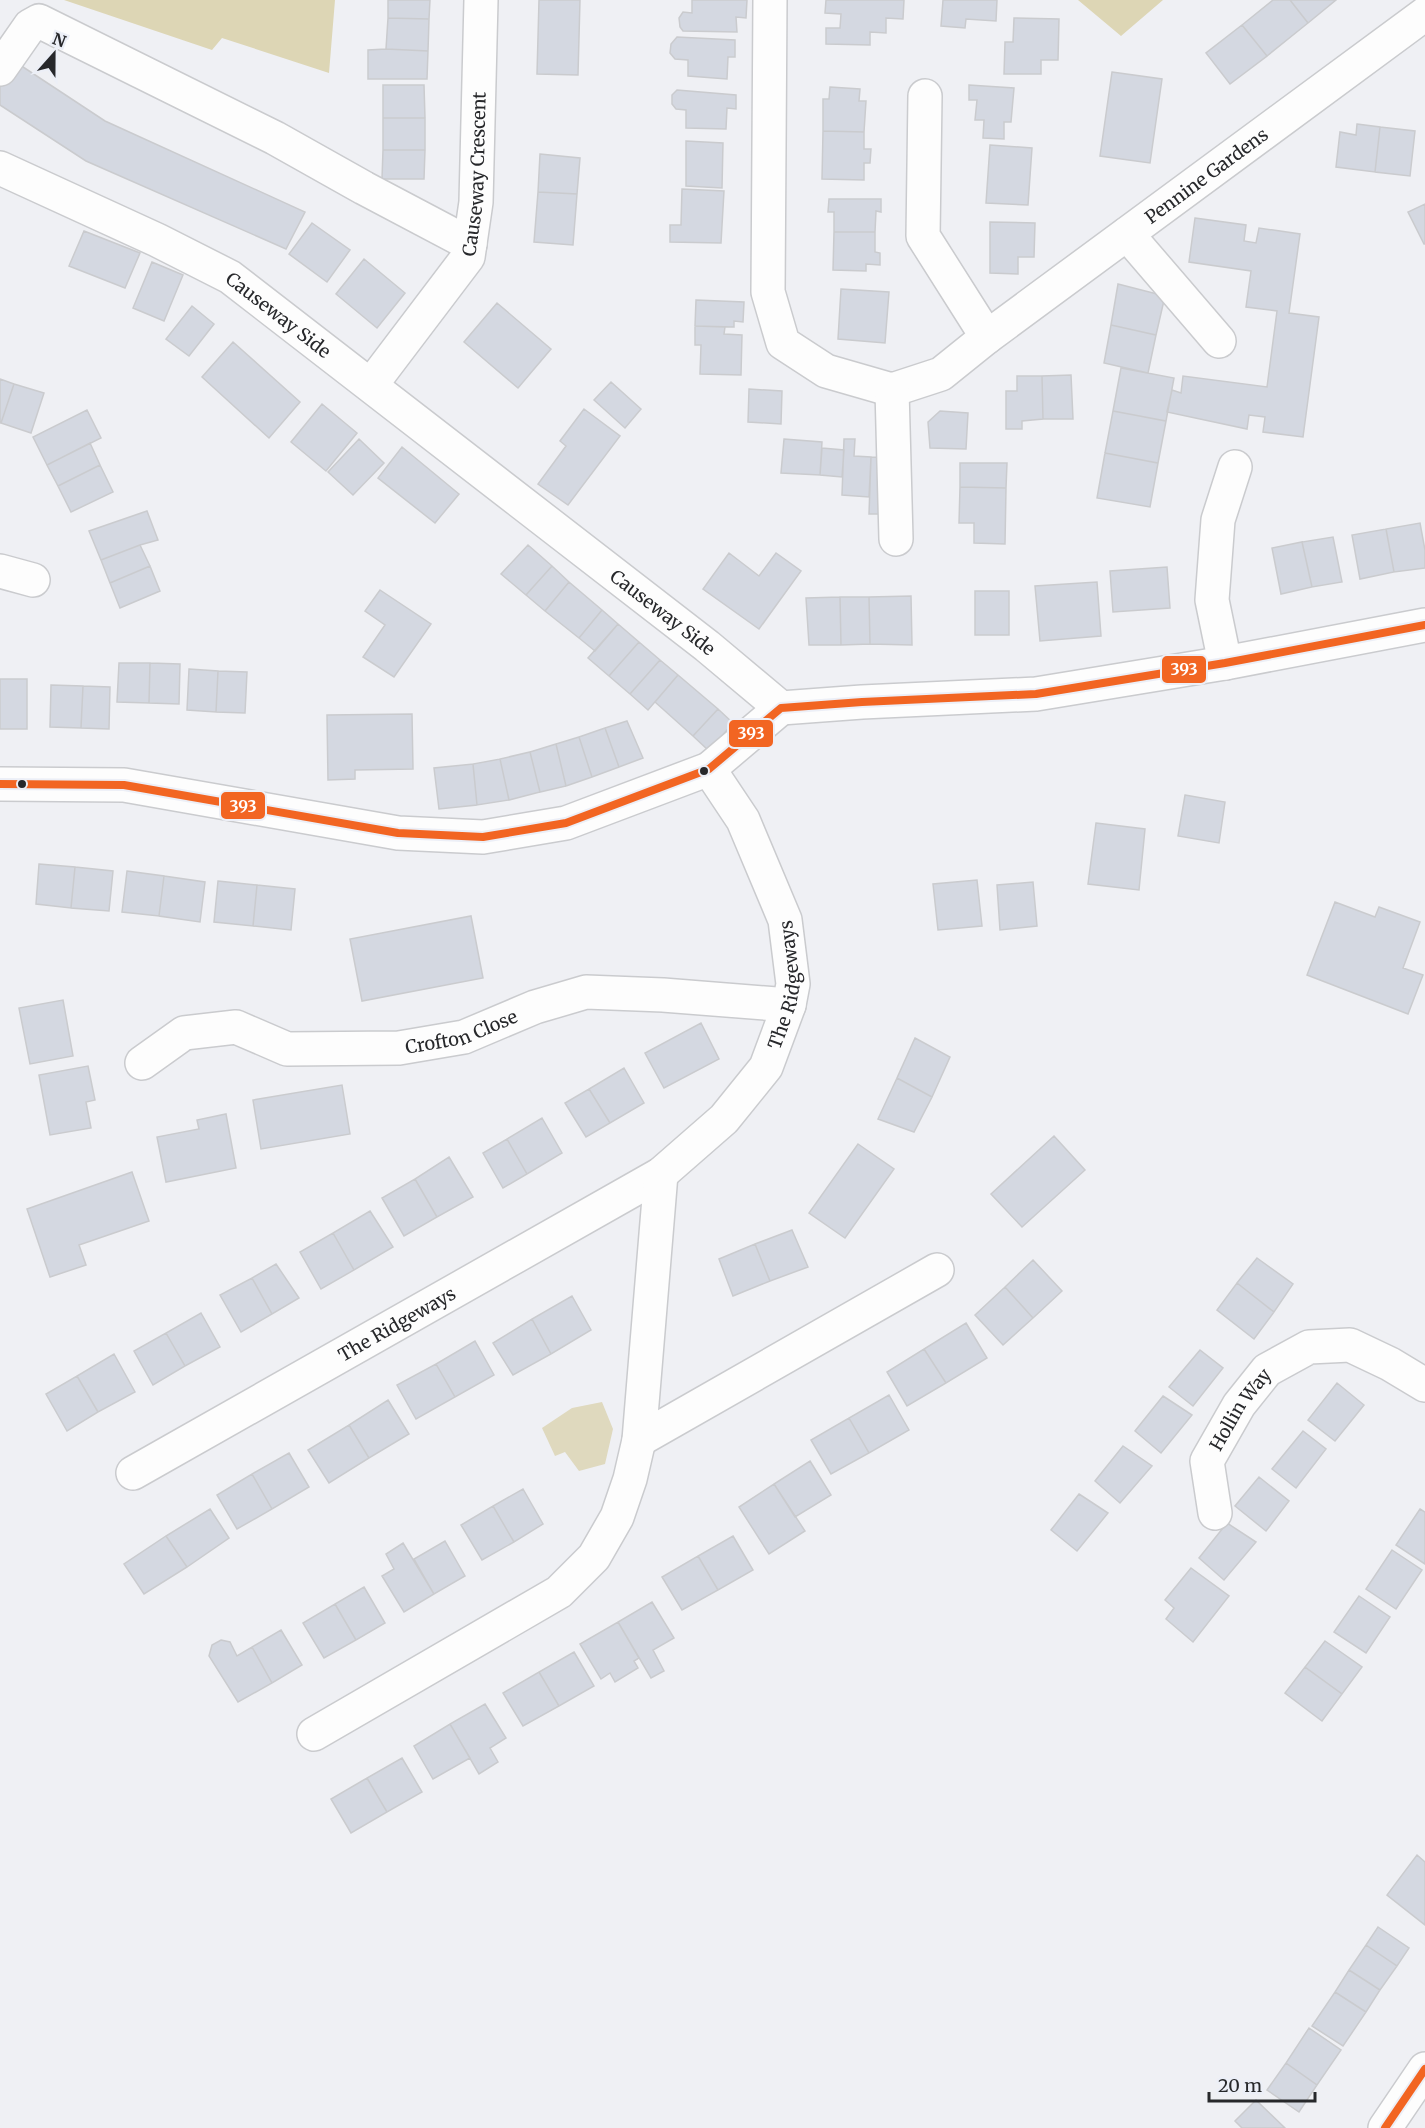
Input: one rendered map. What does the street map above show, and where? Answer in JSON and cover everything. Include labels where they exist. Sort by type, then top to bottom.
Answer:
[{"type":"street","name":"Causeway Crescent","points":[[371,385],[468,257],[476,202],[481,0]]},
{"type":"street","points":[[770,0],[768,291],[783,343],[826,372],[892,390],[896,539]]},
{"type":"street","name":"Pennine Gardens","points":[[892,390],[941,374],[1126,234],[1425,16]]},
{"type":"street","points":[[0,69],[30,26],[39,21],[275,138],[471,244]]},
{"type":"street","points":[[925,96],[924,236],[987,337]]},
{"type":"street","name":"Causeway Side","points":[[0,168],[157,240],[230,277],[707,646],[781,708]]},
{"type":"street","points":[[1126,234],[1219,341]]},
{"type":"street","points":[[1225,663],[1212,600],[1218,520],[1235,466]]},
{"type":"street","points":[[0,571],[33,580]]},
{"type":"street","points":[[0,784],[124,785],[398,833],[483,837],[566,823],[709,769],[781,708],[1036,694],[1225,663],[1425,625]]},
{"type":"street","name":"The Ridgeways","points":[[133,1473],[661,1174],[724,1119],[766,1067],[789,1005],[793,984],[785,920],[743,820],[709,769]]},
{"type":"street","name":"Crofton Close","points":[[142,1063],[184,1033],[236,1027],[287,1049],[410,1046],[464,1037],[535,1007],[586,992],[663,995],[789,1005]]},
{"type":"street","points":[[314,1734],[559,1592],[594,1557],[617,1516],[630,1479],[639,1440],[661,1174]]},
{"type":"street","points":[[639,1440],[937,1270]]},
{"type":"street","name":"Hollin Way","points":[[1215,1514],[1207,1461],[1239,1405],[1267,1370],[1309,1347],[1350,1345],[1390,1364],[1425,1385]]},
{"type":"street","points":[[1385,2128],[1425,2069]]},
{"type":"shaded area","points":[[64,0],[335,0],[329,73],[222,38],[212,50]]},
{"type":"shaded area","points":[[1078,0],[1163,0],[1121,36]]},
{"type":"shaded area","points":[[602,1402],[613,1429],[605,1464],[579,1471],[565,1452],[555,1456],[542,1428],[572,1408]]},
{"type":"building","points":[[388,0],[430,0],[429,19],[388,18]]},
{"type":"building","points":[[539,0],[580,0],[578,75],[537,74]]},
{"type":"building","points":[[692,0],[747,0],[746,18],[736,17],[737,32],[683,31],[679,18],[683,12],[692,13]]},
{"type":"building","points":[[826,0],[904,0],[903,19],[886,18],[886,33],[870,32],[870,45],[826,44],[826,28],[840,28],[841,14],[825,13]]},
{"type":"building","points":[[943,0],[997,0],[996,21],[966,19],[965,28],[941,26]]},
{"type":"building","points":[[1273,0],[1290,0],[1308,23],[1267,56],[1242,25]]},
{"type":"building","points":[[1290,0],[1336,0],[1308,23]]},
{"type":"building","points":[[388,18],[429,19],[428,51],[386,49]]},
{"type":"building","points":[[1014,18],[1059,19],[1058,60],[1041,60],[1041,74],[1004,74],[1005,42],[1013,42]]},
{"type":"building","points":[[1242,25],[1267,56],[1230,84],[1206,53]]},
{"type":"building","points":[[677,37],[735,40],[735,57],[728,57],[727,79],[688,76],[688,60],[675,59],[670,53],[671,44]]},
{"type":"building","points":[[368,50],[428,51],[427,79],[368,79]]},
{"type":"building","points":[[17,63],[105,121],[305,212],[286,249],[86,161],[0,105],[0,85]]},
{"type":"building","points":[[1112,72],[1162,79],[1150,163],[1100,156]]},
{"type":"building","points":[[383,85],[424,85],[425,118],[383,118]]},
{"type":"building","points":[[969,85],[1014,88],[1011,122],[1004,122],[1004,139],[983,138],[984,120],[975,120],[977,100],[969,100]]},
{"type":"building","points":[[830,87],[860,89],[859,101],[866,101],[864,132],[823,131],[823,99],[829,99]]},
{"type":"building","points":[[677,90],[736,95],[736,109],[727,108],[726,129],[686,128],[686,110],[676,109],[672,104],[672,95]]},
{"type":"building","points":[[383,118],[425,118],[425,150],[383,150]]},
{"type":"building","points":[[1357,124],[1380,127],[1375,172],[1336,167],[1340,132],[1356,135]]},
{"type":"building","points":[[1380,127],[1415,131],[1410,176],[1375,172]]},
{"type":"building","points":[[823,131],[864,132],[864,149],[871,149],[870,163],[864,163],[864,180],[822,179]]},
{"type":"building","points":[[686,141],[723,143],[722,188],[686,186]]},
{"type":"building","points":[[990,145],[1032,148],[1028,205],[986,203]]},
{"type":"building","points":[[383,150],[425,150],[424,179],[382,179]]},
{"type":"building","points":[[540,154],[580,158],[577,194],[538,192]]},
{"type":"building","points":[[682,189],[724,191],[721,243],[670,242],[670,225],[681,225]]},
{"type":"building","points":[[538,192],[577,194],[573,245],[534,242]]},
{"type":"building","points":[[829,199],[881,199],[881,212],[876,211],[875,232],[834,232],[834,212],[828,212]]},
{"type":"building","points":[[1425,204],[1425,244],[1424,244],[1408,212]]},
{"type":"building","points":[[1195,218],[1246,225],[1244,241],[1256,243],[1259,228],[1300,234],[1289,313],[1319,317],[1303,437],[1263,432],[1265,417],[1249,415],[1247,429],[1167,412],[1172,390],[1181,393],[1183,376],[1267,387],[1277,311],[1246,307],[1251,271],[1189,262]]},
{"type":"building","points":[[990,222],[1035,223],[1034,257],[1018,257],[1018,274],[990,273]]},
{"type":"building","points":[[312,223],[350,250],[327,282],[289,254]]},
{"type":"building","points":[[84,231],[140,253],[125,288],[69,266]]},
{"type":"building","points":[[834,232],[875,232],[875,252],[880,253],[880,265],[866,264],[866,271],[833,270]]},
{"type":"building","points":[[364,259],[405,293],[377,328],[336,294]]},
{"type":"building","points":[[152,262],[183,275],[164,321],[133,308]]},
{"type":"building","points":[[1118,284],[1165,296],[1156,335],[1111,325]]},
{"type":"building","points":[[841,289],[889,292],[885,343],[838,339]]},
{"type":"building","points":[[696,300],[744,302],[743,322],[734,321],[734,327],[695,326]]},
{"type":"building","points":[[497,303],[551,349],[518,388],[464,342]]},
{"type":"building","points":[[192,306],[214,324],[189,356],[166,339]]},
{"type":"building","points":[[1111,325],[1156,335],[1148,373],[1104,363]]},
{"type":"building","points":[[695,326],[725,327],[724,334],[742,335],[741,375],[700,374],[701,345],[695,345]]},
{"type":"building","points":[[233,342],[300,402],[269,438],[202,377]]},
{"type":"building","points":[[1121,368],[1174,378],[1166,421],[1113,411]]},
{"type":"building","points":[[1071,375],[1073,419],[1043,419],[1042,376]]},
{"type":"building","points":[[1017,376],[1042,376],[1043,419],[1022,421],[1022,429],[1006,429],[1006,391],[1017,391]]},
{"type":"building","points":[[0,379],[14,384],[1,423],[0,423]]},
{"type":"building","points":[[611,382],[641,409],[625,428],[594,400]]},
{"type":"building","points":[[14,384],[44,393],[31,433],[1,423]]},
{"type":"building","points":[[749,389],[782,391],[781,424],[748,422]]},
{"type":"building","points":[[322,404],[357,433],[326,471],[291,442]]},
{"type":"building","points":[[584,409],[620,436],[568,505],[538,484],[566,446],[560,441]]},
{"type":"building","points":[[87,410],[101,438],[47,465],[33,437]]},
{"type":"building","points":[[940,411],[968,413],[966,449],[930,448],[928,422]]},
{"type":"building","points":[[1113,411],[1166,421],[1158,463],[1105,453]]},
{"type":"building","points":[[359,439],[384,463],[353,495],[328,472]]},
{"type":"building","points":[[784,439],[822,442],[820,475],[781,473]]},
{"type":"building","points":[[844,439],[855,439],[854,456],[871,457],[869,497],[842,495]]},
{"type":"building","points":[[90,443],[100,465],[58,486],[47,465]]},
{"type":"building","points":[[402,447],[459,494],[435,523],[378,478]]},
{"type":"building","points":[[822,448],[844,450],[842,477],[820,475]]},
{"type":"building","points":[[1105,453],[1158,463],[1150,507],[1097,498]]},
{"type":"building","points":[[871,457],[891,458],[889,514],[869,514]]},
{"type":"building","points":[[960,463],[1007,463],[1006,488],[960,487]]},
{"type":"building","points":[[100,465],[113,492],[71,512],[58,486]]},
{"type":"building","points":[[960,487],[1006,488],[1005,544],[974,543],[974,523],[959,523]]},
{"type":"building","points":[[147,511],[158,540],[101,560],[89,531]]},
{"type":"building","points":[[1420,523],[1425,550],[1425,568],[1394,572],[1386,529]]},
{"type":"building","points":[[1386,529],[1394,572],[1360,579],[1352,535]]},
{"type":"building","points":[[1333,537],[1342,582],[1312,587],[1302,542]]},
{"type":"building","points":[[1302,542],[1312,587],[1281,594],[1272,548]]},
{"type":"building","points":[[140,545],[150,566],[110,583],[101,560]]},
{"type":"building","points":[[528,545],[552,566],[526,595],[501,574]]},
{"type":"building","points":[[729,553],[759,576],[776,553],[801,571],[759,629],[703,589]]},
{"type":"building","points":[[150,566],[160,591],[120,608],[110,583]]},
{"type":"building","points":[[552,566],[569,582],[545,611],[526,595]]},
{"type":"building","points":[[1167,567],[1170,608],[1113,612],[1110,571]]},
{"type":"building","points":[[569,582],[602,610],[579,638],[545,611]]},
{"type":"building","points":[[1097,582],[1101,636],[1040,641],[1035,586]]},
{"type":"building","points":[[380,590],[431,624],[394,677],[363,657],[385,625],[365,611]]},
{"type":"building","points":[[975,591],[1009,591],[1009,635],[975,635]]},
{"type":"building","points":[[911,596],[912,645],[870,644],[869,597]]},
{"type":"building","points":[[840,597],[841,645],[809,645],[806,598]]},
{"type":"building","points":[[840,597],[869,597],[870,644],[841,645]]},
{"type":"building","points":[[602,610],[618,624],[595,651],[579,638]]},
{"type":"building","points":[[618,624],[639,642],[609,676],[588,658]]},
{"type":"building","points":[[639,642],[660,660],[630,694],[609,676]]},
{"type":"building","points":[[660,660],[678,675],[648,710],[630,694]]},
{"type":"building","points":[[119,663],[150,663],[149,703],[117,702]]},
{"type":"building","points":[[150,663],[180,664],[179,704],[149,703]]},
{"type":"building","points":[[189,669],[218,671],[216,712],[187,710]]},
{"type":"building","points":[[218,671],[247,672],[245,713],[216,712]]},
{"type":"building","points":[[678,675],[718,709],[693,736],[655,702]]},
{"type":"building","points":[[0,679],[27,679],[27,729],[0,729]]},
{"type":"building","points":[[51,685],[83,686],[81,728],[50,727]]},
{"type":"building","points":[[83,686],[110,687],[109,729],[81,728]]},
{"type":"building","points":[[718,709],[733,723],[709,751],[693,736]]},
{"type":"building","points":[[412,714],[413,769],[355,770],[355,779],[328,780],[327,715]]},
{"type":"building","points":[[627,721],[643,758],[619,767],[605,728]]},
{"type":"building","points":[[605,728],[619,767],[592,777],[579,737]]},
{"type":"building","points":[[579,737],[592,777],[566,786],[556,744]]},
{"type":"building","points":[[556,744],[566,786],[540,792],[530,752]]},
{"type":"building","points":[[530,752],[540,792],[509,800],[500,759]]},
{"type":"building","points":[[500,759],[509,800],[477,805],[473,764]]},
{"type":"building","points":[[473,764],[477,805],[439,809],[434,768]]},
{"type":"building","points":[[1185,795],[1225,802],[1219,843],[1178,836]]},
{"type":"building","points":[[1096,823],[1145,829],[1139,890],[1088,884]]},
{"type":"building","points":[[39,864],[75,867],[71,908],[36,904]]},
{"type":"building","points":[[75,867],[113,871],[109,911],[71,908]]},
{"type":"building","points":[[127,871],[164,876],[159,916],[122,912]]},
{"type":"building","points":[[164,876],[205,882],[200,922],[159,916]]},
{"type":"building","points":[[977,880],[982,926],[938,930],[933,884]]},
{"type":"building","points":[[218,881],[257,885],[253,926],[214,922]]},
{"type":"building","points":[[1033,882],[1037,926],[1000,930],[997,885]]},
{"type":"building","points":[[257,885],[295,889],[291,930],[253,926]]},
{"type":"building","points":[[1335,902],[1375,917],[1379,907],[1420,922],[1403,968],[1423,975],[1408,1014],[1307,975]]},
{"type":"building","points":[[471,916],[483,978],[362,1001],[350,939]]},
{"type":"building","points":[[63,1000],[73,1056],[30,1064],[19,1008]]},
{"type":"building","points":[[701,1023],[719,1059],[664,1088],[645,1053]]},
{"type":"building","points":[[915,1038],[950,1057],[932,1097],[897,1078]]},
{"type":"building","points":[[88,1066],[95,1100],[86,1102],[91,1128],[50,1135],[39,1075]]},
{"type":"building","points":[[624,1068],[644,1103],[610,1123],[589,1089]]},
{"type":"building","points":[[897,1078],[932,1097],[914,1132],[878,1119]]},
{"type":"building","points":[[342,1085],[350,1134],[261,1149],[253,1100]]},
{"type":"building","points":[[589,1089],[610,1123],[586,1137],[565,1103]]},
{"type":"building","points":[[226,1114],[236,1168],[166,1182],[157,1137],[199,1129],[197,1120]]},
{"type":"building","points":[[542,1118],[562,1153],[527,1174],[507,1139]]},
{"type":"building","points":[[1054,1136],[1085,1170],[1022,1227],[991,1194]]},
{"type":"building","points":[[507,1139],[527,1174],[503,1188],[483,1153]]},
{"type":"building","points":[[858,1144],[894,1169],[845,1238],[809,1213]]},
{"type":"building","points":[[449,1157],[473,1197],[437,1217],[415,1179]]},
{"type":"building","points":[[132,1172],[149,1221],[79,1245],[86,1265],[50,1277],[27,1209]]},
{"type":"building","points":[[415,1179],[437,1217],[404,1236],[382,1198]]},
{"type":"building","points":[[370,1211],[393,1247],[354,1270],[333,1233]]},
{"type":"building","points":[[792,1230],[808,1267],[770,1281],[755,1244]]},
{"type":"building","points":[[333,1233],[354,1270],[321,1289],[300,1252]]},
{"type":"building","points":[[755,1244],[770,1281],[733,1296],[719,1259]]},
{"type":"building","points":[[1257,1258],[1293,1284],[1274,1312],[1237,1283]]},
{"type":"building","points":[[1033,1260],[1062,1291],[1033,1318],[1005,1287]]},
{"type":"building","points":[[276,1264],[299,1298],[272,1314],[252,1278]]},
{"type":"building","points":[[252,1278],[272,1314],[241,1332],[220,1295]]},
{"type":"building","points":[[1237,1283],[1274,1312],[1254,1339],[1217,1310]]},
{"type":"building","points":[[1005,1287],[1033,1318],[1003,1345],[975,1315]]},
{"type":"building","points":[[572,1296],[591,1330],[551,1354],[532,1319]]},
{"type":"building","points":[[201,1313],[220,1347],[185,1366],[166,1333]]},
{"type":"building","points":[[532,1319],[551,1354],[513,1375],[493,1343]]},
{"type":"building","points":[[966,1323],[987,1358],[946,1383],[924,1349]]},
{"type":"building","points":[[166,1333],[185,1366],[153,1385],[134,1351]]},
{"type":"building","points":[[475,1341],[494,1375],[455,1397],[436,1364]]},
{"type":"building","points":[[924,1349],[946,1383],[907,1406],[887,1372]]},
{"type":"building","points":[[1200,1350],[1223,1368],[1193,1406],[1169,1387]]},
{"type":"building","points":[[114,1354],[135,1392],[98,1412],[77,1376]]},
{"type":"building","points":[[436,1364],[455,1397],[416,1419],[397,1385]]},
{"type":"building","points":[[77,1376],[98,1412],[67,1431],[46,1394]]},
{"type":"building","points":[[1337,1383],[1364,1405],[1335,1441],[1308,1420]]},
{"type":"building","points":[[889,1395],[909,1430],[869,1453],[849,1418]]},
{"type":"building","points":[[1163,1396],[1192,1415],[1161,1453],[1135,1431]]},
{"type":"building","points":[[388,1400],[409,1434],[369,1458],[349,1425]]},
{"type":"building","points":[[849,1418],[869,1453],[831,1474],[811,1440]]},
{"type":"building","points":[[349,1425],[369,1458],[329,1483],[308,1450]]},
{"type":"building","points":[[1303,1431],[1326,1449],[1296,1488],[1272,1469]]},
{"type":"building","points":[[1123,1446],[1152,1466],[1120,1503],[1095,1481]]},
{"type":"building","points":[[289,1453],[309,1487],[272,1509],[252,1474]]},
{"type":"building","points":[[810,1461],[831,1495],[795,1517],[774,1484]]},
{"type":"building","points":[[252,1474],[272,1509],[237,1529],[217,1495]]},
{"type":"building","points":[[1259,1477],[1289,1501],[1266,1531],[1235,1506]]},
{"type":"building","points":[[774,1484],[805,1531],[769,1554],[739,1507]]},
{"type":"building","points":[[523,1489],[543,1524],[514,1542],[493,1506]]},
{"type":"building","points":[[1079,1494],[1108,1513],[1077,1551],[1051,1530]]},
{"type":"building","points":[[493,1506],[514,1542],[482,1560],[461,1525]]},
{"type":"building","points":[[210,1509],[229,1538],[187,1567],[166,1536]]},
{"type":"building","points":[[1420,1509],[1425,1512],[1425,1564],[1396,1545]]},
{"type":"building","points":[[1227,1523],[1256,1542],[1224,1580],[1199,1558]]},
{"type":"building","points":[[166,1536],[187,1567],[144,1594],[124,1564]]},
{"type":"building","points":[[733,1536],[753,1570],[718,1590],[698,1556]]},
{"type":"building","points":[[445,1541],[465,1576],[434,1594],[414,1559]]},
{"type":"building","points":[[403,1543],[434,1594],[404,1612],[382,1576],[394,1569],[386,1554]]},
{"type":"building","points":[[1392,1550],[1422,1570],[1396,1609],[1366,1589]]},
{"type":"building","points":[[698,1556],[718,1590],[682,1610],[662,1577]]},
{"type":"building","points":[[1191,1568],[1229,1596],[1193,1642],[1166,1619],[1174,1608],[1165,1600]]},
{"type":"building","points":[[364,1587],[385,1623],[356,1640],[335,1604]]},
{"type":"building","points":[[1359,1596],[1390,1617],[1366,1653],[1334,1632]]},
{"type":"building","points":[[652,1602],[674,1638],[653,1650],[664,1671],[651,1678],[618,1622]]},
{"type":"building","points":[[335,1604],[356,1640],[324,1658],[303,1623]]},
{"type":"building","points":[[618,1622],[639,1658],[634,1661],[638,1668],[615,1682],[610,1673],[601,1679],[580,1644]]},
{"type":"building","points":[[281,1630],[302,1665],[272,1683],[252,1647]]},
{"type":"building","points":[[221,1640],[230,1642],[237,1656],[252,1647],[272,1683],[238,1702],[209,1656],[212,1645]]},
{"type":"building","points":[[1325,1641],[1362,1667],[1342,1694],[1305,1667]]},
{"type":"building","points":[[574,1652],[594,1686],[559,1706],[539,1672]]},
{"type":"building","points":[[1305,1667],[1342,1694],[1322,1721],[1285,1693]]},
{"type":"building","points":[[539,1672],[559,1706],[523,1726],[503,1693]]},
{"type":"building","points":[[485,1704],[506,1738],[490,1748],[498,1762],[479,1774],[450,1724]]},
{"type":"building","points":[[450,1724],[470,1758],[433,1779],[414,1746]]},
{"type":"building","points":[[402,1758],[422,1792],[387,1812],[367,1778]]},
{"type":"building","points":[[367,1778],[387,1812],[351,1833],[331,1799]]},
{"type":"building","points":[[1417,1855],[1425,1862],[1425,1925],[1387,1895]]},
{"type":"building","points":[[1378,1927],[1409,1948],[1397,1966],[1366,1945]]},
{"type":"building","points":[[1366,1945],[1397,1966],[1380,1990],[1349,1970]]},
{"type":"building","points":[[1349,1970],[1380,1990],[1366,2012],[1335,1992]]},
{"type":"building","points":[[1335,1992],[1366,2012],[1343,2046],[1312,2026]]},
{"type":"building","points":[[1309,2028],[1341,2050],[1317,2085],[1286,2063]]},
{"type":"building","points":[[1286,2063],[1317,2085],[1299,2112],[1267,2090]]},
{"type":"building","points":[[1256,2100],[1285,2128],[1242,2128],[1235,2121]]},
{"type":"transit line","name":"393","points":[[0,784],[124,785],[398,833],[483,837],[566,823],[709,769],[781,708],[1036,694],[1225,663],[1425,625]]},
{"type":"transit line","name":"393","points":[[1385,2128],[1425,2069]]}]
